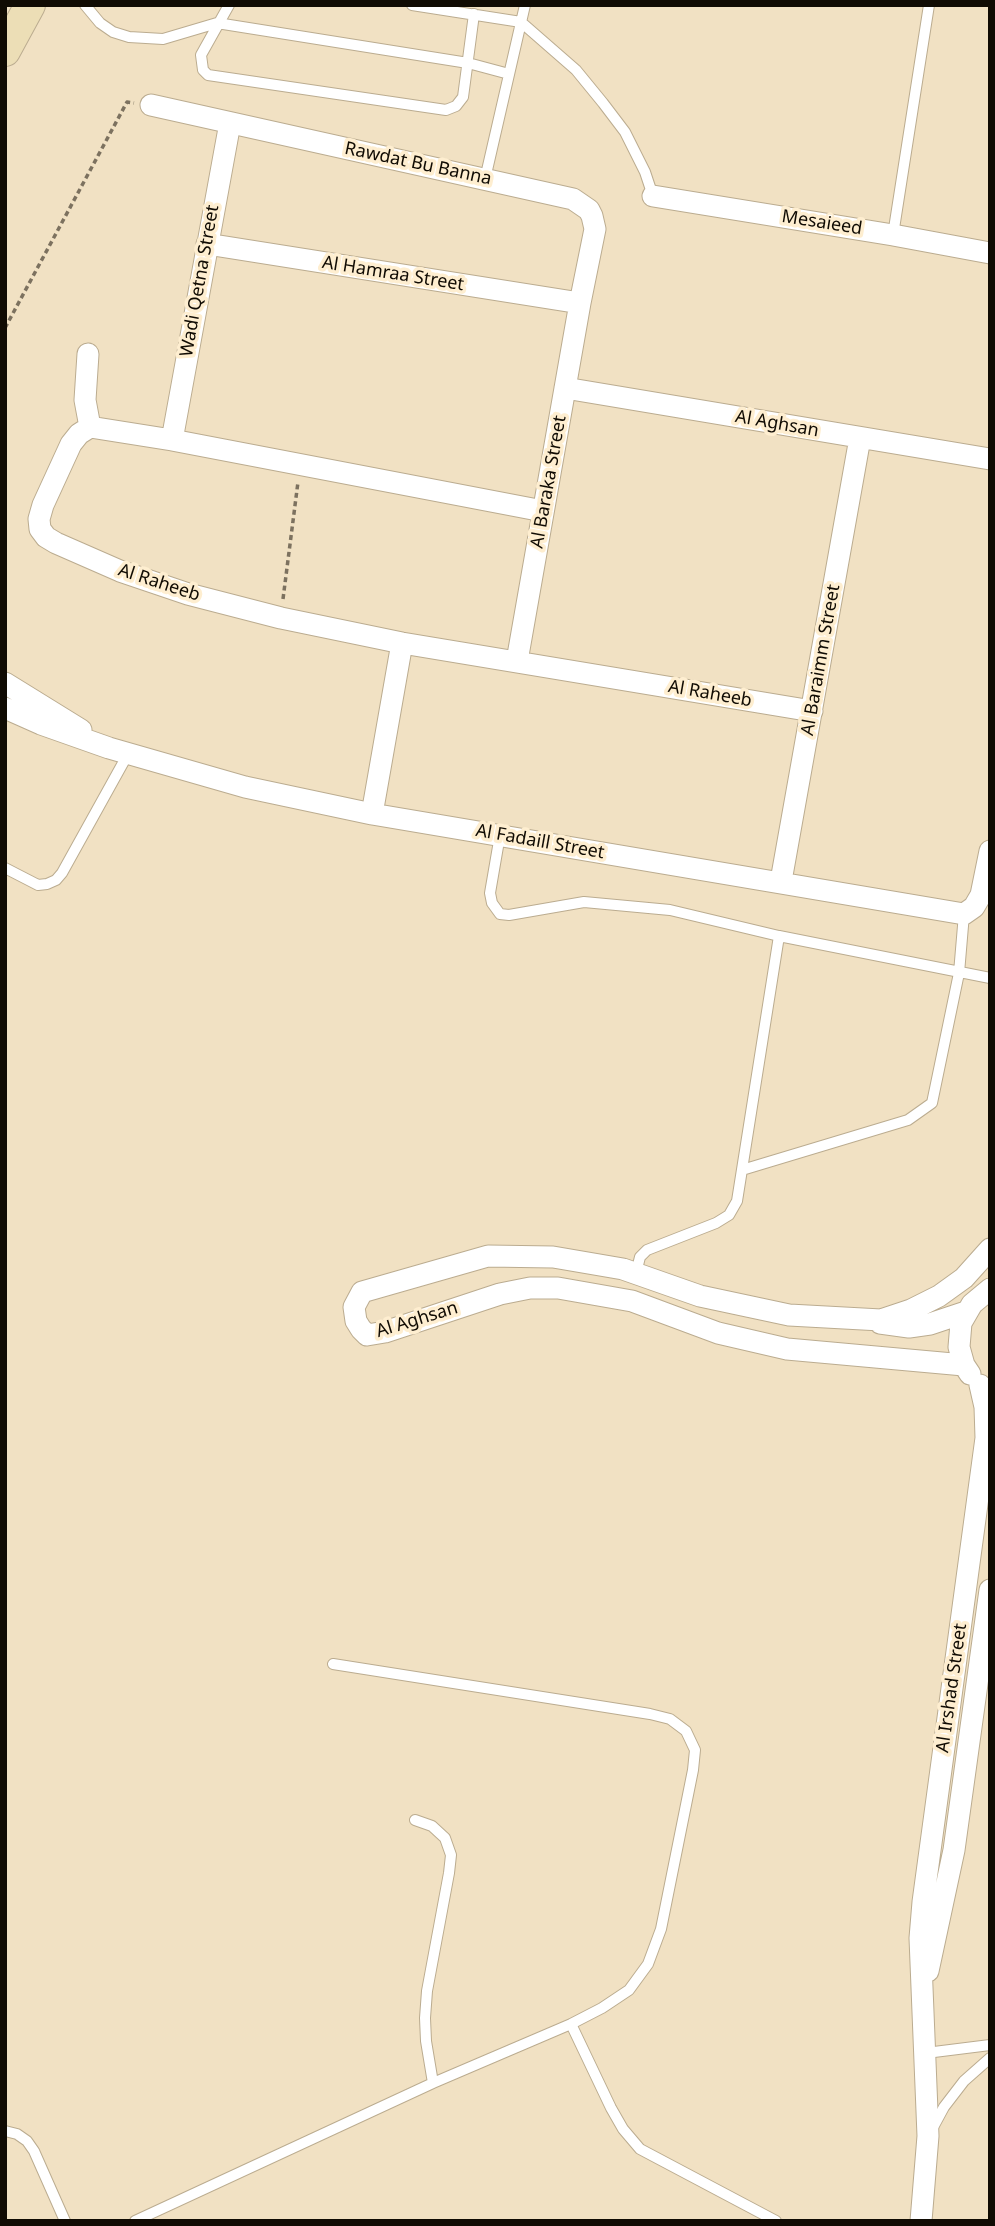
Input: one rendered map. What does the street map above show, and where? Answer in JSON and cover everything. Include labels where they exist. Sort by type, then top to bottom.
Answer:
[{"type":"main road","points":[[5,51],[30,5]]},
{"type":"street","name":"Rawdat Bu Banna","points":[[151,105],[573,199],[589,210],[595,229],[580,303]]},
{"type":"street","name":"Wadi Qetna Street","points":[[172,440],[230,123]]},
{"type":"street","name":"Mesaieed","points":[[653,196],[990,253]]},
{"type":"street","name":"Al Hamraa Street","points":[[206,244],[580,303]]},
{"type":"street","name":"Al Baraka Street","points":[[517,661],[580,303]]},
{"type":"street","points":[[88,354],[85,400],[90,427],[172,440],[543,511]]},
{"type":"street","name":"Al Aghsan","points":[[565,388],[990,459]]},
{"type":"street","name":"Al Raheeb","points":[[90,427],[79,434],[71,444],[43,505],[39,519],[40,528],[46,537],[56,543],[151,582],[281,618],[402,643],[812,711]]},
{"type":"street","name":"Al Baraimm Street","points":[[781,881],[860,438]]},
{"type":"street","points":[[372,814],[402,643]]},
{"type":"street","name":"Al Fadaill Street","points":[[5,683],[119,751]]},
{"type":"street","name":"Al Fadaill Street","points":[[5,708],[41,724],[119,751],[245,787],[372,814],[969,911]]},
{"type":"street","points":[[969,911],[981,895],[990,851]]},
{"type":"street","name":"Al Aghsan","points":[[964,1365],[787,1349],[718,1333],[632,1301],[558,1288],[530,1288],[500,1294],[386,1332],[367,1335],[356,1321],[354,1307],[362,1292],[488,1256],[553,1256],[623,1269],[700,1296],[789,1315],[881,1320],[911,1310],[939,1296],[964,1278],[990,1249]]},
{"type":"street","points":[[985,1388],[964,1365],[959,1335],[966,1312],[978,1297],[990,1289]]},
{"type":"street","name":"Al Aghsan","points":[[851,1319],[909,1327],[930,1324],[966,1312]]},
{"type":"street","name":"Al Irshad Street","points":[[921,2221],[928,2136],[920,1957],[922,1902],[986,1438],[985,1388]]},
{"type":"street","name":"Al Irshad Street","points":[[923,1991],[954,1850],[990,1590]]},
{"type":"lane","points":[[85,5],[100,23],[113,32],[146,39],[163,40],[217,23],[468,62],[509,75]]},
{"type":"lane","points":[[229,5],[201,55],[203,69],[208,75],[446,110],[456,106],[463,97],[474,13]]},
{"type":"lane","points":[[412,5],[522,22],[576,69],[625,132],[645,172],[653,196]]},
{"type":"lane","points":[[485,179],[525,5]]},
{"type":"lane","points":[[892,235],[929,5]]},
{"type":"lane","points":[[5,868],[38,885],[56,880],[62,873],[119,751]]},
{"type":"lane","points":[[500,835],[491,892],[492,903],[500,914],[509,915],[584,902],[670,910],[779,936],[990,978]]},
{"type":"lane","points":[[742,1170],[908,1120],[932,1103],[969,911]]},
{"type":"lane","points":[[636,1273],[640,1257],[647,1250],[716,1223],[729,1215],[737,1201],[779,936]]},
{"type":"lane","points":[[135,2221],[602,2008],[629,1990],[648,1964],[662,1929],[693,1770],[695,1750],[686,1731],[670,1719],[650,1714],[333,1664]]},
{"type":"lane","points":[[415,1820],[432,1826],[444,1838],[451,1855],[426,2004],[426,2040],[433,2083]]},
{"type":"lane","points":[[571,2024],[611,2108],[623,2129],[640,2149],[776,2221]]},
{"type":"lane","points":[[926,2053],[990,2045]]},
{"type":"lane","points":[[928,2136],[944,2107],[964,2081],[990,2058]]},
{"type":"lane","points":[[5,2131],[17,2134],[27,2141],[34,2151],[65,2221]]},
{"type":"path","points":[[5,328],[127,102],[151,105]]},
{"type":"path","points":[[281,618],[300,466]]}]
